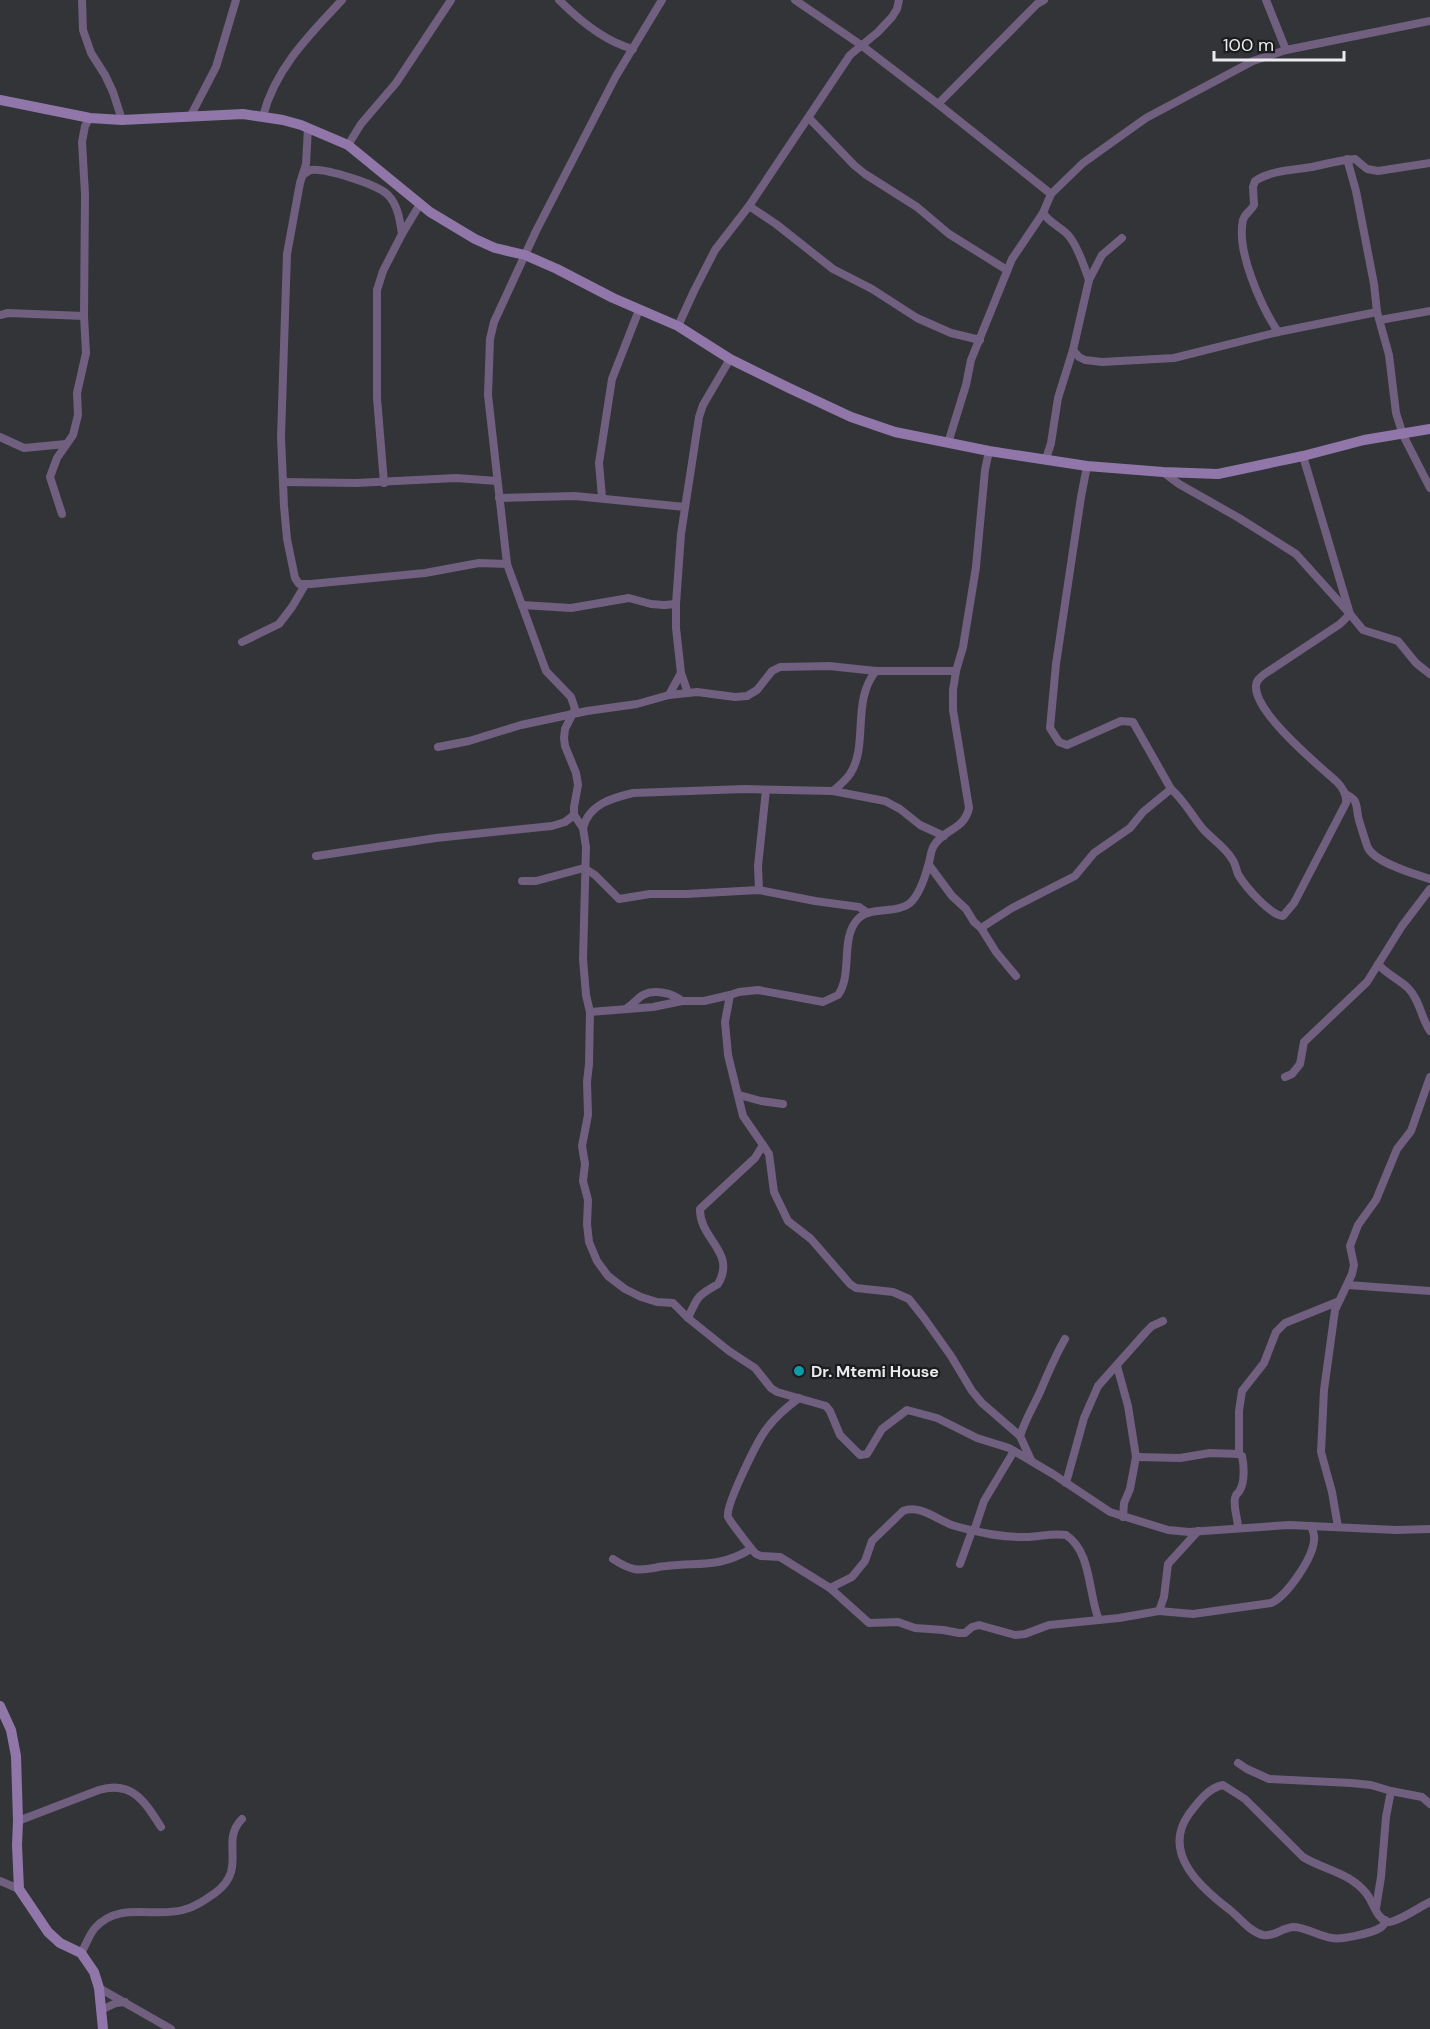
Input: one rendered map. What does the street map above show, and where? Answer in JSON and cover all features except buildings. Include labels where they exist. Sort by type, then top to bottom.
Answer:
[{"type":"main road","points":[[0,100],[90,117],[122,120],[243,114],[283,120],[308,128],[348,145],[420,204],[475,239],[495,248],[525,255],[557,269],[639,310],[678,326],[730,359],[852,417],[895,432],[989,451],[1087,466],[1218,474],[1364,440],[1430,429]]},
{"type":"main road","points":[[0,1706],[11,1730],[16,1756],[19,1889],[48,1932],[60,1943],[81,1953],[94,1972],[99,1988],[103,2029]]},
{"type":"street","points":[[82,0],[83,30],[91,54],[113,92],[122,120]]},
{"type":"street","points":[[190,117],[216,67],[236,0]]},
{"type":"street","points":[[263,116],[277,77],[342,0]]},
{"type":"street","points":[[348,145],[361,124],[396,83],[451,0]]},
{"type":"street","points":[[559,0],[609,39],[621,46],[633,49]]},
{"type":"street","points":[[662,0],[649,25],[616,76],[525,255],[494,322],[490,339],[488,395],[507,564],[546,671],[573,702],[575,709],[565,729],[564,738],[578,785],[574,815],[583,828],[586,847],[584,976],[590,1012],[588,1115],[582,1146],[585,1164],[583,1181],[588,1200],[587,1224],[592,1252],[608,1276],[625,1289],[647,1300],[673,1303],[729,1351],[754,1368],[777,1392],[826,1406],[840,1435],[860,1455],[867,1454],[882,1429],[907,1410],[937,1418],[977,1438],[1032,1460],[1110,1512],[1168,1530],[1197,1532],[1289,1525],[1396,1530],[1430,1529]]},
{"type":"street","points":[[795,0],[861,45],[1051,195]]},
{"type":"street","points":[[678,326],[693,291],[715,250],[749,206],[844,63],[892,17],[899,0]]},
{"type":"street","points":[[938,104],[1037,4],[1044,0]]},
{"type":"street","points":[[1266,0],[1286,51]]},
{"type":"street","points":[[948,443],[972,360],[1007,270],[1043,213],[1051,195],[1083,163],[1146,118],[1239,68],[1286,51],[1430,21]]},
{"type":"street","points":[[62,514],[50,477],[52,467],[73,435],[78,415],[76,399],[86,353],[85,194],[82,142],[85,126],[90,117]]},
{"type":"street","points":[[809,118],[860,169],[917,207],[950,234],[1007,270]]},
{"type":"street","points":[[308,128],[306,162],[286,266],[281,437],[284,506],[295,578],[299,584],[305,585],[425,573],[479,563],[507,564]]},
{"type":"street","points":[[1278,332],[1255,288],[1243,241],[1244,218],[1254,205],[1254,183],[1260,178],[1289,169],[1312,167],[1347,159],[1355,159],[1367,169],[1378,171],[1430,163]]},
{"type":"street","points":[[1347,159],[1358,200],[1378,316],[1389,356],[1396,413],[1403,435],[1430,488]]},
{"type":"street","points":[[303,175],[310,170],[319,171],[363,181],[380,189],[393,201],[400,218],[402,234]]},
{"type":"street","points":[[384,483],[377,398],[376,295],[383,271],[420,204]]},
{"type":"street","points":[[749,206],[776,224],[833,269],[872,289],[917,318],[951,333],[980,340]]},
{"type":"street","points":[[1043,213],[1049,221],[1068,235],[1081,257],[1089,280]]},
{"type":"street","points":[[1046,459],[1051,443],[1058,398],[1074,350],[1089,280],[1102,255],[1122,238]]},
{"type":"street","points":[[602,497],[599,463],[612,379],[639,310]]},
{"type":"street","points":[[1074,350],[1079,357],[1085,360],[1102,362],[1174,358],[1278,332],[1378,316],[1430,311]]},
{"type":"street","points":[[0,315],[8,313],[84,316]]},
{"type":"street","points":[[688,693],[681,674],[676,628],[681,534],[699,417],[703,405],[730,359]]},
{"type":"street","points":[[0,437],[24,448],[66,444]]},
{"type":"street","points":[[590,1012],[682,1001],[704,1001],[739,992],[758,990],[823,1002],[831,1000],[842,989],[853,927],[861,916],[894,910],[909,903],[915,897],[929,865],[931,850],[936,842],[967,819],[969,808],[953,710],[953,690],[963,647],[976,567],[985,470],[989,451]]},
{"type":"street","points":[[1303,456],[1350,614]]},
{"type":"street","points":[[1087,466],[1056,664],[1050,728],[1059,742],[1067,745],[1121,721],[1132,722],[1171,789],[1178,795],[1196,821],[1232,859],[1239,876],[1266,908],[1274,914],[1283,916],[1294,903],[1346,803],[1346,794]]},
{"type":"street","points":[[1163,472],[1179,484],[1296,554],[1363,630],[1398,641],[1416,663],[1430,674]]},
{"type":"street","points":[[283,482],[384,483],[456,478],[496,481]]},
{"type":"street","points":[[499,498],[556,495],[602,497],[685,507]]},
{"type":"street","points":[[242,642],[279,624],[305,585]]},
{"type":"street","points":[[522,604],[571,608],[629,598],[651,604],[676,604]]},
{"type":"street","points":[[1350,614],[1340,624],[1263,675],[1257,681],[1257,697],[1262,707],[1294,742],[1358,805],[1358,816],[1364,831],[1365,842],[1371,852],[1390,864],[1430,879]]},
{"type":"street","points":[[438,747],[469,741],[521,725],[637,704],[669,695],[697,692],[735,697],[747,696],[757,690],[772,671],[780,667],[829,666],[876,671],[956,671]]},
{"type":"street","points":[[833,791],[850,774],[855,762],[866,687],[876,671]]},
{"type":"street","points":[[669,695],[681,674]]},
{"type":"street","points":[[981,928],[1012,908],[1075,876],[1094,853],[1130,828],[1143,812],[1171,789]]},
{"type":"street","points":[[583,828],[590,813],[596,807],[617,797],[633,793],[702,790],[833,791],[885,801],[900,808],[920,825],[944,836]]},
{"type":"street","points":[[759,890],[758,866],[766,790]]},
{"type":"street","points":[[316,856],[436,838],[552,826],[565,822],[574,815]]},
{"type":"street","points":[[929,865],[952,896],[981,928],[996,952],[1016,976]]},
{"type":"street","points":[[522,880],[536,881],[584,868],[595,875],[620,899],[650,894],[759,890],[859,907],[868,913]]},
{"type":"street","points":[[1285,1077],[1292,1074],[1300,1064],[1304,1042],[1367,982],[1402,926],[1430,889]]},
{"type":"street","points":[[1378,964],[1409,988],[1430,1031]]},
{"type":"street","points":[[627,1008],[649,994],[669,993],[682,1001]]},
{"type":"street","points":[[730,995],[725,1022],[728,1055],[743,1116],[769,1154],[774,1192],[788,1221],[811,1239],[856,1288],[893,1292],[909,1299],[951,1356],[972,1391],[982,1403],[1020,1436],[1032,1460]]},
{"type":"street","points":[[1338,1527],[1332,1492],[1321,1452],[1324,1390],[1333,1318],[1337,1302],[1348,1285],[1353,1270],[1350,1246],[1354,1234],[1361,1218],[1381,1191],[1397,1149],[1411,1131],[1430,1077]]},
{"type":"street","points":[[739,1095],[783,1104]]},
{"type":"street","points":[[688,1318],[702,1292],[718,1284],[724,1268],[724,1260],[701,1220],[700,1209],[755,1158],[763,1145]]},
{"type":"street","points":[[1348,1285],[1430,1291]]},
{"type":"street","points":[[1238,1528],[1235,1495],[1240,1490],[1244,1466],[1242,1456],[1239,1454],[1242,1391],[1264,1363],[1278,1328],[1337,1302]]},
{"type":"street","points":[[1066,1483],[1081,1428],[1098,1386],[1146,1332],[1162,1321]]},
{"type":"street","points":[[1020,1436],[1024,1422],[1040,1392],[1053,1359],[1065,1339]]},
{"type":"street","points":[[1117,1366],[1128,1406],[1136,1456],[1123,1517]]},
{"type":"street","points":[[799,1398],[786,1407],[766,1428],[742,1474],[729,1507],[729,1520],[760,1556],[784,1559],[830,1588],[870,1623],[898,1622],[915,1628],[959,1633],[965,1633],[979,1625],[1015,1635],[1025,1634],[1049,1625],[1159,1611],[1193,1614],[1271,1603],[1283,1596],[1312,1549],[1315,1538],[1311,1526]]},
{"type":"street","points":[[960,1564],[984,1501],[1014,1451]]},
{"type":"street","points":[[1136,1456],[1180,1458],[1210,1452],[1239,1454]]},
{"type":"street","points":[[830,1588],[852,1577],[865,1561],[872,1541],[906,1510],[918,1509],[943,1522],[973,1531],[1013,1537],[1060,1534],[1072,1539],[1086,1565],[1093,1606],[1099,1620]]},
{"type":"street","points":[[1159,1611],[1164,1597],[1168,1564],[1197,1532]]},
{"type":"street","points":[[613,1559],[633,1569],[650,1569],[705,1565],[736,1558],[752,1549]]},
{"type":"street","points":[[1238,1763],[1269,1779],[1371,1785],[1422,1797],[1430,1804]]},
{"type":"street","points":[[1386,1920],[1383,1926],[1373,1930],[1336,1939],[1296,1927],[1284,1929],[1273,1935],[1261,1935],[1218,1902],[1192,1874],[1180,1853],[1181,1826],[1207,1793],[1223,1785],[1245,1799],[1303,1857],[1344,1873],[1366,1893],[1379,1915],[1386,1920],[1393,1921],[1430,1902]]},
{"type":"street","points":[[18,1821],[108,1787],[122,1787],[132,1791],[149,1809],[161,1827]]},
{"type":"street","points":[[1376,1908],[1391,1791]]},
{"type":"street","points":[[81,1953],[93,1930],[100,1923],[126,1911],[142,1913],[180,1911],[193,1907],[218,1891],[230,1878],[233,1869],[234,1832],[242,1819]]},
{"type":"street","points":[[0,1881],[19,1889]]},
{"type":"street","points":[[99,1988],[171,2029]]},
{"type":"street","points":[[101,2010],[116,2003],[126,2002]]},
{"type":"place","name":"Dr. Mtemi House","points":[[799,1371]]}]
